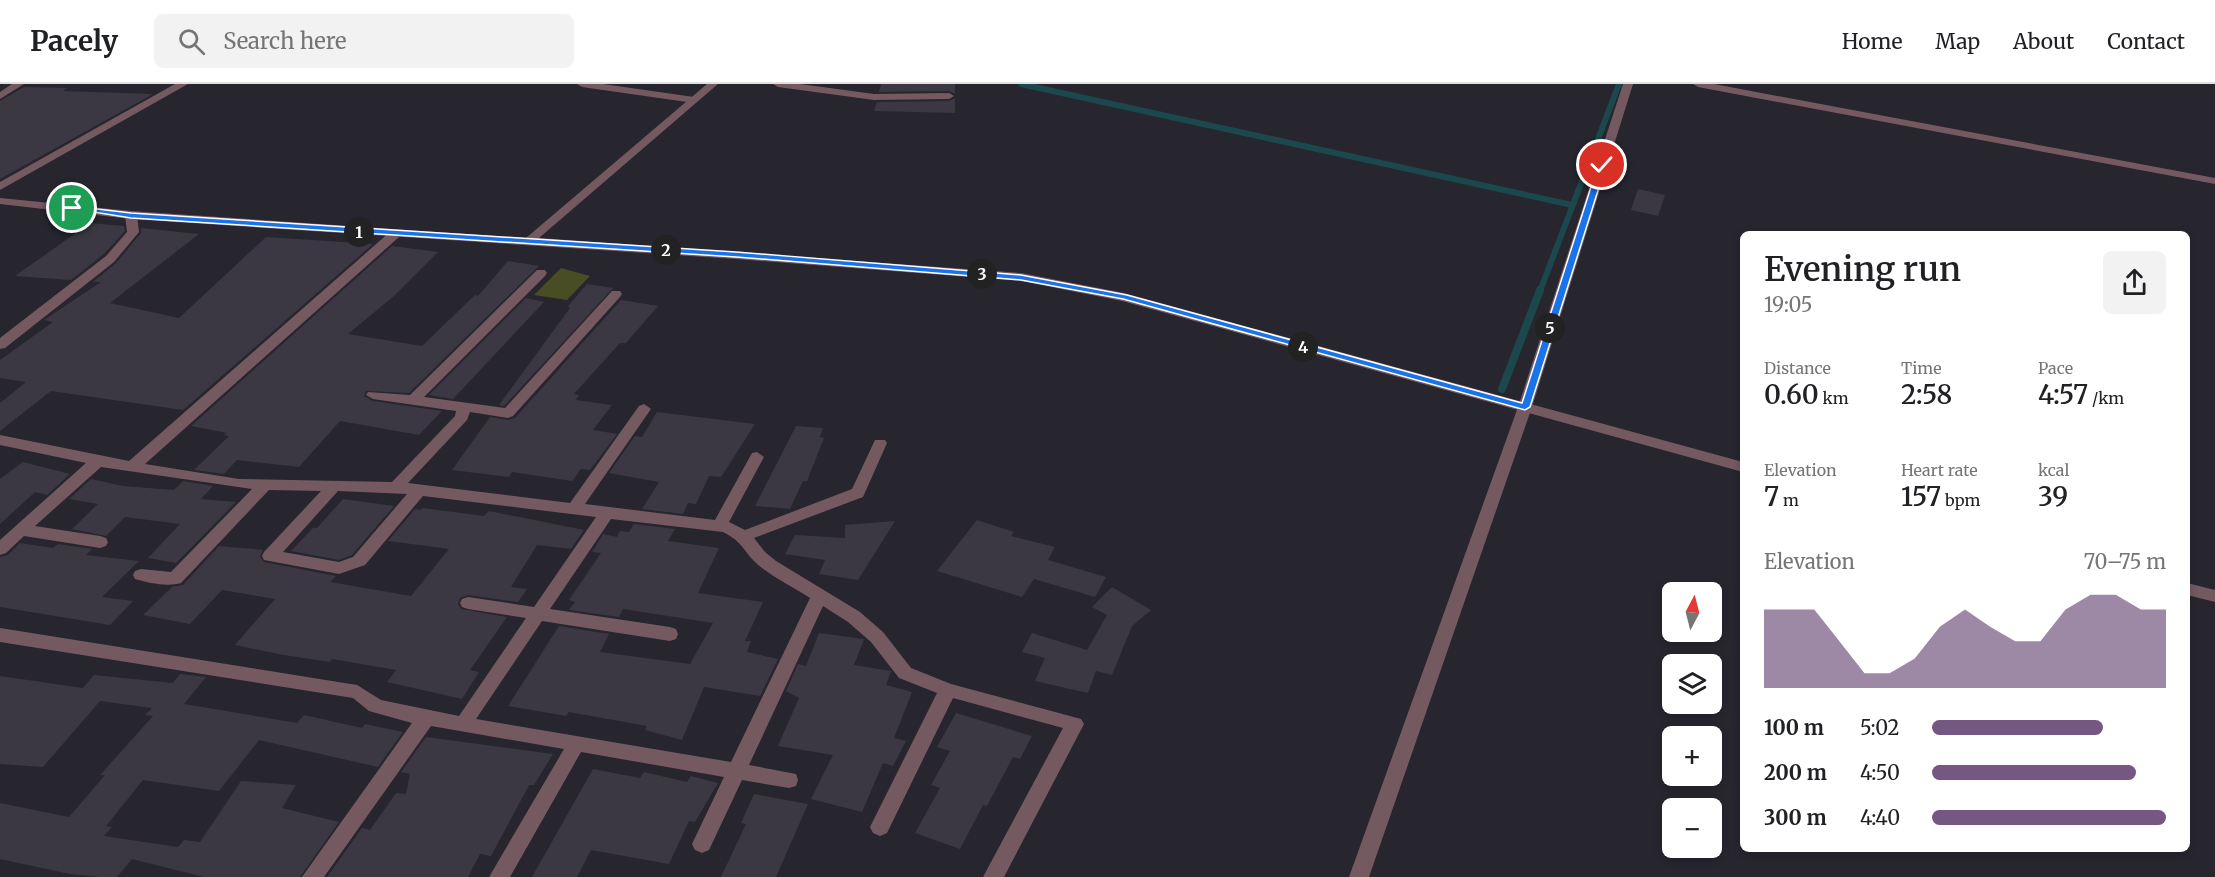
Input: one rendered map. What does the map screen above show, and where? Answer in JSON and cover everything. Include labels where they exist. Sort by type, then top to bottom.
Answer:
[{"type":"street","points":[[0,96],[19,84]]},
{"type":"street","points":[[0,187],[133,110],[183,84]]},
{"type":"street","points":[[582,84],[694,100]]},
{"type":"street","points":[[529,241],[713,84]]},
{"type":"street","points":[[778,84],[874,97],[949,96]]},
{"type":"street","points":[[1359,877],[1525,407],[1628,84]]},
{"type":"street","points":[[1698,84],[2215,181]]},
{"type":"street","points":[[0,201],[131,215],[725,254],[1021,278],[1124,297],[1740,465]]},
{"type":"street","points":[[0,345],[110,259],[133,232],[131,215]]},
{"type":"street","points":[[133,466],[395,234]]},
{"type":"street","points":[[413,400],[540,273]]},
{"type":"street","points":[[373,395],[508,413],[616,294]]},
{"type":"street","points":[[396,487],[462,417],[464,408]]},
{"type":"street","points":[[574,508],[644,410]]},
{"type":"street","points":[[0,440],[197,479],[264,486],[396,487],[719,526],[744,536],[759,556],[770,565],[854,617],[877,637],[905,674],[948,690],[1075,724],[993,877]]},
{"type":"street","points":[[744,536],[858,493],[880,443]]},
{"type":"street","points":[[719,526],[757,457]]},
{"type":"street","points":[[0,549],[98,461]]},
{"type":"street","points":[[335,485],[270,556],[339,568],[359,561],[419,490]]},
{"type":"street","points":[[141,575],[175,579],[264,486]]},
{"type":"street","points":[[462,724],[607,512]]},
{"type":"street","points":[[21,530],[100,542]]},
{"type":"street","points":[[2190,590],[2215,596]]},
{"type":"street","points":[[702,844],[820,594]]},
{"type":"street","points":[[468,603],[670,634]]},
{"type":"street","points":[[0,635],[357,692],[375,706],[427,717],[789,780]]},
{"type":"street","points":[[880,826],[948,690]]},
{"type":"street","points":[[312,877],[427,717]]},
{"type":"street","points":[[499,877],[577,743]]},
{"type":"green space","points":[[561,268],[590,276],[567,300],[534,295]]},
{"type":"building","points":[[881,84],[955,84],[955,94],[949,91],[879,92]]},
{"type":"building","points":[[24,87],[67,88],[63,91],[153,94],[0,179],[0,101]]},
{"type":"building","points":[[955,98],[955,113],[874,111],[877,102],[949,101]]},
{"type":"building","points":[[1638,189],[1665,195],[1658,216],[1631,210]]},
{"type":"building","points":[[90,223],[124,226],[125,231],[104,254],[71,280],[15,276]]},
{"type":"building","points":[[141,228],[199,234],[110,303],[179,318],[266,237],[373,244],[183,410],[51,391],[0,431],[0,403],[26,382],[0,378],[0,360],[53,322],[44,320],[101,282],[93,282],[116,263],[141,233]]},
{"type":"building","points":[[392,246],[438,252],[394,296],[348,334],[422,346],[475,295],[478,296],[508,261],[539,266],[409,393],[366,391],[364,396],[373,401],[442,411],[419,435],[340,421],[299,467],[237,460],[224,474],[194,470],[229,436],[224,435],[227,433],[191,426]]},
{"type":"building","points":[[587,284],[613,288],[504,406],[499,405],[570,308],[568,306]]},
{"type":"building","points":[[526,298],[544,302],[453,399],[429,395]]},
{"type":"building","points":[[621,300],[658,306],[626,343],[620,343],[574,394],[579,395],[576,400],[612,405],[593,430],[617,434],[590,470],[581,469],[572,481],[512,472],[509,477],[452,470],[490,417],[508,420],[515,418]]},
{"type":"building","points":[[657,412],[755,424],[721,477],[709,476],[696,504],[688,503],[683,514],[642,509],[659,482],[609,473],[635,436],[642,437]]},
{"type":"building","points":[[796,426],[823,428],[820,437],[824,438],[807,481],[803,481],[790,509],[755,506]]},
{"type":"building","points":[[23,462],[70,474],[47,495],[35,492],[0,524],[0,479]]},
{"type":"building","points":[[91,479],[123,486],[174,490],[183,481],[213,486],[201,499],[236,502],[176,563],[148,558],[180,524],[125,517],[106,536],[72,529],[98,504],[69,499]]},
{"type":"building","points":[[343,499],[394,506],[352,555],[339,560],[291,551],[313,528],[317,528]]},
{"type":"building","points":[[423,508],[484,516],[489,511],[584,530],[571,549],[537,545],[511,587],[527,589],[518,602],[468,595],[460,598],[458,604],[461,609],[507,617],[470,670],[479,672],[462,699],[387,682],[396,670],[332,659],[330,662],[284,655],[235,645],[275,599],[222,590],[190,624],[143,615],[172,587],[183,585],[219,546],[263,550],[260,557],[264,562],[336,576],[330,582],[411,596],[449,549],[388,541],[415,509]]},
{"type":"building","points":[[977,520],[1014,532],[1011,536],[1055,547],[1048,560],[1106,577],[1095,597],[1034,579],[1022,597],[937,571]]},
{"type":"building","points":[[895,521],[858,580],[819,574],[825,560],[785,554],[795,535],[845,538],[845,525]]},
{"type":"building","points":[[634,524],[675,529],[668,541],[719,548],[698,593],[763,602],[745,641],[751,641],[747,652],[778,659],[760,696],[704,687],[682,740],[645,730],[647,726],[569,712],[566,716],[508,706],[559,626],[609,634],[600,652],[690,664],[713,623],[623,609],[619,617],[569,610],[575,602],[569,600],[601,553],[592,552],[603,534],[617,537],[620,531],[629,532]]},
{"type":"building","points":[[20,543],[53,548],[58,544],[92,549],[86,555],[139,561],[102,597],[133,601],[110,625],[0,607],[0,557],[8,555]]},
{"type":"building","points":[[1112,587],[1151,610],[1132,626],[1112,675],[1096,671],[1088,693],[1035,681],[1045,658],[1022,652],[1032,633],[1087,650],[1107,615],[1092,607]]},
{"type":"building","points":[[819,633],[864,639],[854,665],[891,671],[886,685],[912,692],[894,738],[906,741],[893,766],[883,763],[862,812],[811,799],[833,755],[778,746],[799,698],[786,691],[798,664],[806,666]]},
{"type":"building","points":[[180,674],[206,677],[184,704],[297,723],[304,715],[362,728],[365,724],[403,732],[378,767],[259,740],[219,791],[143,780],[106,826],[112,827],[104,836],[178,847],[184,840],[200,842],[241,781],[296,785],[282,808],[339,822],[300,877],[204,877],[132,859],[117,877],[100,877],[70,874],[0,859],[0,803],[69,817],[105,775],[100,775],[153,716],[145,715],[152,708],[100,701],[43,767],[0,764],[0,676],[83,688],[94,675],[173,683]]},
{"type":"building","points":[[956,713],[1032,736],[1020,759],[1013,757],[987,806],[983,805],[960,849],[915,833],[940,788],[931,785],[950,751],[937,747]]},
{"type":"building","points":[[426,737],[553,754],[534,785],[529,785],[491,856],[480,854],[468,877],[327,877],[362,828],[370,830],[396,793],[406,794],[410,774],[401,772]]},
{"type":"building","points":[[593,769],[640,778],[644,772],[687,782],[691,776],[718,783],[695,822],[689,821],[669,864],[591,850],[577,877],[532,877]]},
{"type":"building","points":[[754,794],[808,804],[776,877],[721,877],[746,824],[741,823]]},
{"type":"waterway","points":[[1021,84],[1572,205]]},
{"type":"waterway","points":[[1540,291],[1619,84]]},
{"type":"waterway","points":[[1502,389],[1540,290]]},
{"type":"route","points":[[72,208],[131,215],[736,255],[1021,278],[1124,297],[1525,407],[1602,165]]}]
